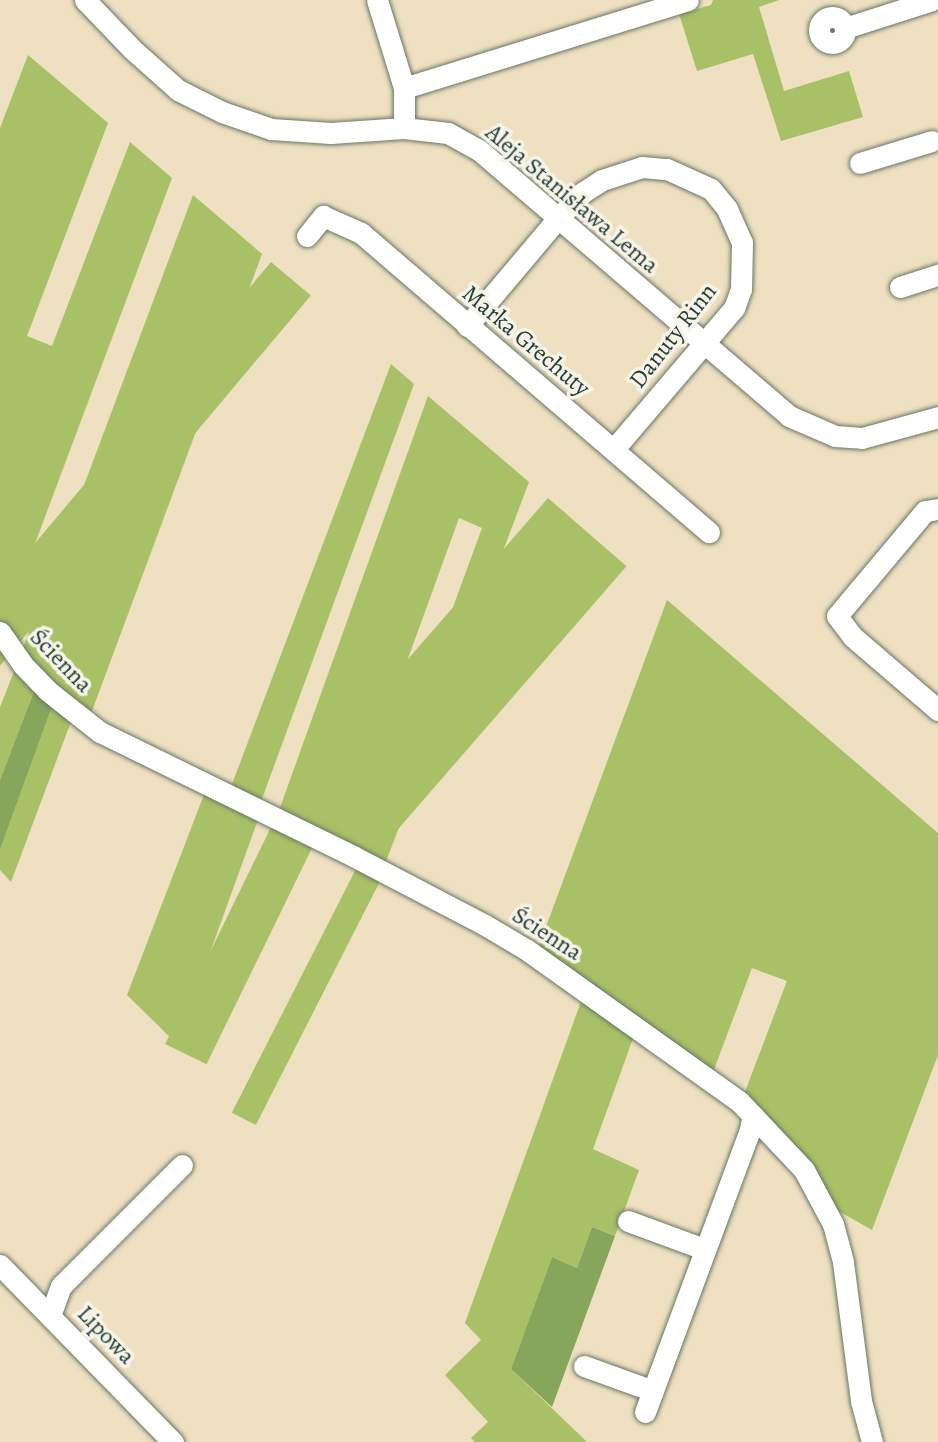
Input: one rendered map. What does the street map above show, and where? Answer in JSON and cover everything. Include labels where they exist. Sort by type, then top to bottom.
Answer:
[{"type":"street","name":"Aleja Stanisława Lema","points":[[85,0],[132,49],[178,90],[222,113],[271,129],[331,133],[404,128],[448,133],[479,150],[704,346],[789,416],[835,436],[862,438],[938,417]]},
{"type":"street","points":[[377,0],[404,88],[404,128]]},
{"type":"street","points":[[404,88],[688,0]]},
{"type":"street","points":[[845,27],[932,0]]},
{"type":"street","points":[[860,163],[936,139]]},
{"type":"street","name":"Danuty Rinn","points":[[467,326],[558,218],[582,193],[602,180],[642,167],[667,169],[711,189],[734,222],[742,242],[743,269],[734,308],[614,449]]},
{"type":"street","name":"Marka Grechuty","points":[[307,236],[323,216],[361,233],[709,532]]},
{"type":"street","points":[[900,287],[938,275]]},
{"type":"street","points":[[938,509],[925,511],[837,616],[843,628],[938,710]]},
{"type":"street","name":"Ścienna","points":[[0,632],[23,664],[48,691],[100,732],[353,856],[506,937],[739,1101],[803,1170],[833,1224],[844,1262],[861,1402],[872,1442]]},
{"type":"street","points":[[645,1412],[749,1133],[753,1115]]},
{"type":"street","points":[[51,1316],[61,1286],[182,1165]]},
{"type":"street","points":[[628,1221],[704,1249]]},
{"type":"street","name":"Lipowa","points":[[0,1265],[173,1442]]},
{"type":"street","points":[[584,1366],[653,1391]]},
{"type":"green space","points":[[713,0],[779,0],[759,7],[784,91],[849,71],[863,117],[781,141],[753,54],[697,71],[679,14],[711,5]]},
{"type":"green space","points":[[28,55],[108,123],[27,336],[52,346],[130,142],[172,178],[3,629],[0,624],[0,128]]},
{"type":"green space","points":[[193,195],[262,254],[89,719],[21,653]]},
{"type":"green space","points":[[271,262],[311,295],[0,666],[0,585]]},
{"type":"green space","points":[[391,364],[414,384],[259,807],[229,792]]},
{"type":"green space","points":[[428,396],[529,482],[384,867],[362,856],[482,528],[459,518],[340,846],[277,816]]},
{"type":"green space","points":[[548,498],[626,566],[360,873],[282,804]]},
{"type":"green space","points":[[667,600],[938,833],[938,1055],[872,1230],[835,1209],[743,1097],[787,981],[752,968],[712,1075],[537,951]]},
{"type":"green space","points":[[17,664],[36,686],[0,780],[0,707]]},
{"type":"green space","points":[[36,686],[53,704],[0,850],[0,780]]},
{"type":"green space","points":[[53,704],[72,719],[11,882],[0,870],[0,850]]},
{"type":"green space","points":[[205,792],[259,817],[177,1044],[127,995]]},
{"type":"green space","points":[[273,823],[314,843],[207,1064],[165,1044]]},
{"type":"green space","points":[[358,865],[382,877],[256,1125],[232,1113]]},
{"type":"green space","points":[[583,996],[635,1033],[593,1149],[639,1170],[615,1236],[592,1227],[577,1268],[552,1257],[511,1369],[587,1442],[475,1442],[471,1438],[488,1422],[445,1375],[481,1340],[465,1323]]},
{"type":"green space","points":[[592,1227],[615,1236],[552,1407],[511,1369],[552,1257],[577,1268]]}]
